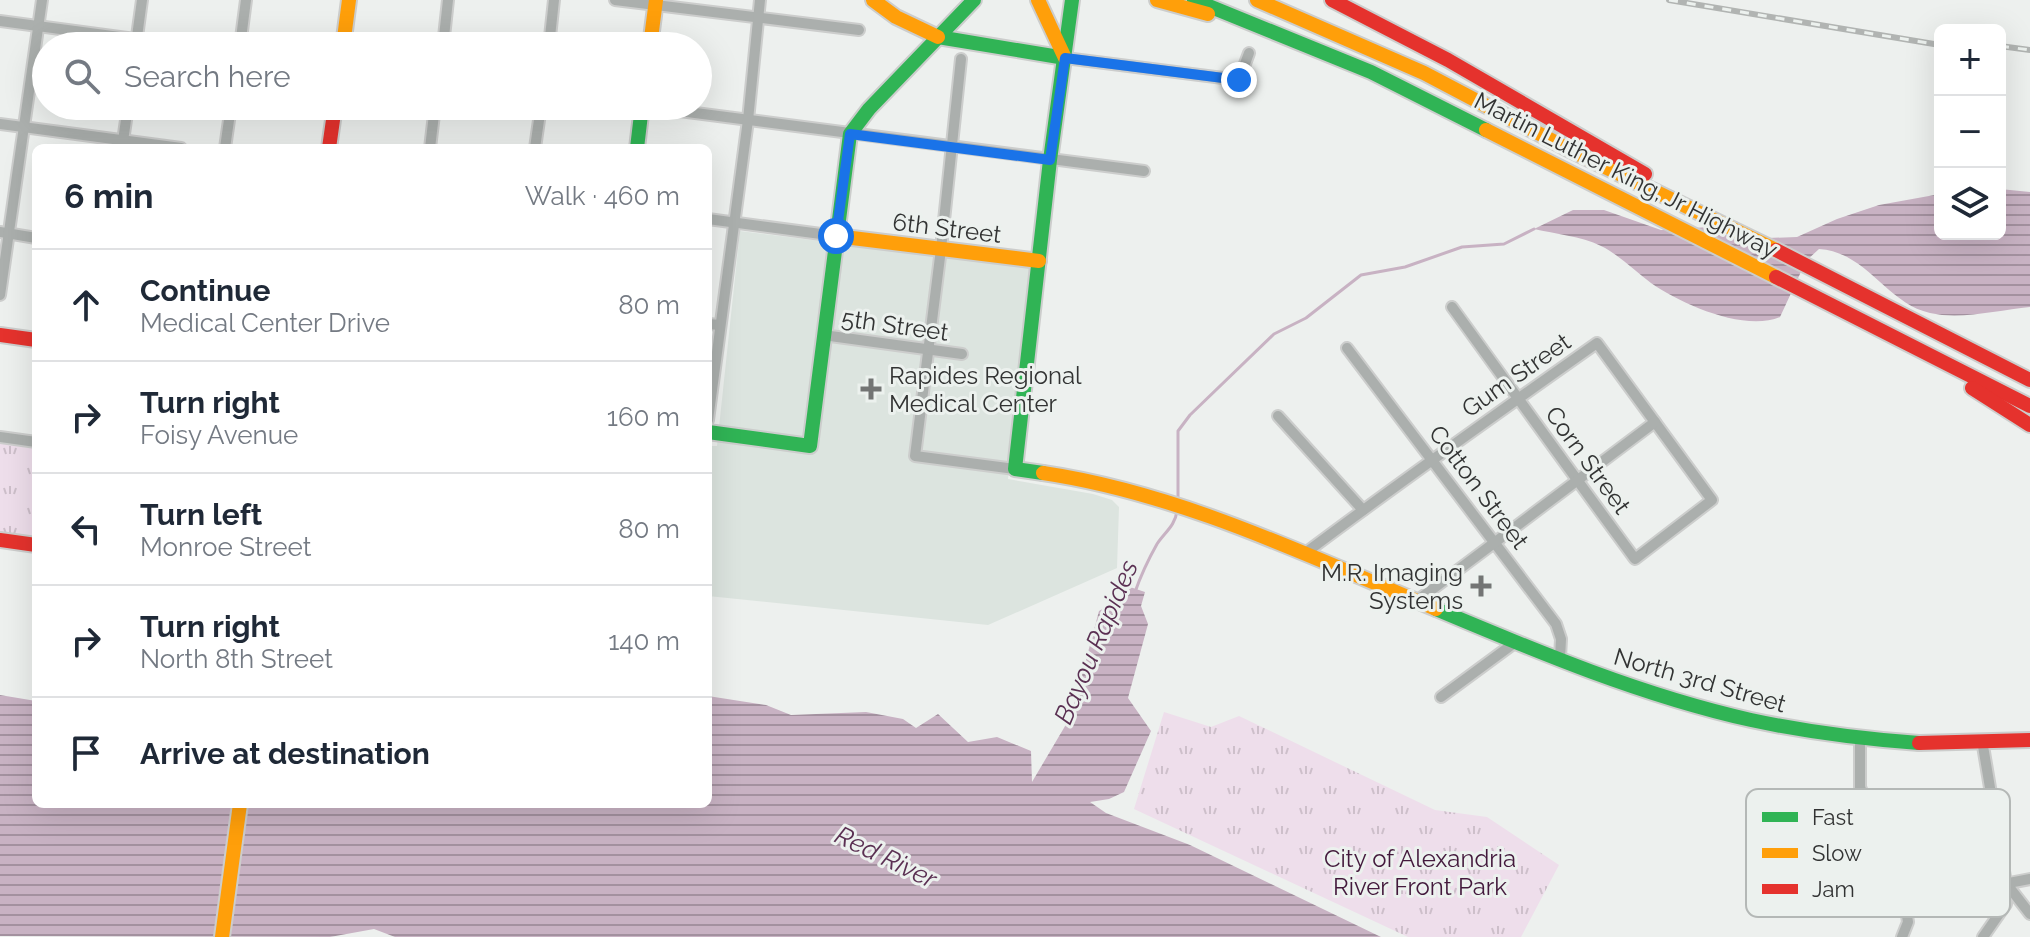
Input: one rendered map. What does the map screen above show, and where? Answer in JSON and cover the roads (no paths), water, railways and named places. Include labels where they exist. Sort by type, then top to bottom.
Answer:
[{"type":"main road","points":[[345,32],[349,0]]},
{"type":"main road","points":[[873,0],[896,17],[938,37],[1065,58]]},
{"type":"main road","points":[[712,433],[810,446],[850,134],[869,109],[974,0]]},
{"type":"main road","points":[[1038,0],[1065,58]]},
{"type":"main road","points":[[1015,469],[1050,160],[1072,0]]},
{"type":"main road","points":[[1157,0],[1276,32]]},
{"type":"main road","name":"Martin Luther King, Jr Highway","points":[[1194,0],[1371,72],[1468,119],[2030,406]]},
{"type":"main road","name":"Martin Luther King, Jr Highway","points":[[1257,0],[1382,53],[2030,380]]},
{"type":"main road","points":[[1332,0],[1462,68],[1758,241]]},
{"type":"main road","points":[[652,32],[656,2]]},
{"type":"main road","points":[[330,144],[333,120]]},
{"type":"main road","points":[[637,144],[640,120]]},
{"type":"main road","name":"6th Street","points":[[836,236],[1039,261]]},
{"type":"main road","points":[[0,335],[32,339]]},
{"type":"main road","points":[[1896,338],[2030,425]]},
{"type":"main road","name":"North 3rd Street","points":[[1015,469],[1060,474],[1217,521],[1560,658],[1663,697],[1730,717],[1800,732],[1910,745],[1983,746],[2030,740]]},
{"type":"main road","points":[[0,540],[32,544]]},
{"type":"main road","points":[[222,937],[239,808]]},
{"type":"street","points":[[37,32],[42,0]]},
{"type":"street","points":[[138,32],[142,0]]},
{"type":"street","points":[[242,32],[246,0]]},
{"type":"street","points":[[445,32],[448,0]]},
{"type":"street","points":[[551,32],[554,0]]},
{"type":"street","points":[[615,0],[656,2],[859,30]]},
{"type":"street","points":[[712,388],[748,120],[760,0]]},
{"type":"street","points":[[0,21],[73,32]]},
{"type":"street","points":[[1065,58],[1239,80],[1249,53]]},
{"type":"street","points":[[961,59],[915,456],[1015,469]]},
{"type":"street","points":[[0,295],[4,233],[32,69]]},
{"type":"street","points":[[712,115],[1144,171]]},
{"type":"street","points":[[0,124],[122,144],[126,120]]},
{"type":"street","points":[[226,144],[229,120]]},
{"type":"street","points":[[430,144],[433,120]]},
{"type":"street","points":[[536,144],[539,120]]},
{"type":"street","name":"6th Street","points":[[712,220],[836,236]]},
{"type":"street","points":[[4,233],[32,237]]},
{"type":"street","name":"Corn Street","points":[[1452,307],[1635,559],[1712,500],[1655,422]]},
{"type":"street","points":[[712,324],[720,325]]},
{"type":"street","name":"5th Street","points":[[823,335],[962,354]]},
{"type":"street","name":"Gum Street","points":[[1304,554],[1597,343],[1655,422]]},
{"type":"street","name":"Cotton Street","points":[[1347,348],[1434,459],[1560,630],[1560,658]]},
{"type":"street","points":[[1278,416],[1363,510]]},
{"type":"street","points":[[1418,600],[1655,422]]},
{"type":"street","points":[[0,437],[32,441]]},
{"type":"street","points":[[1441,697],[1517,641]]},
{"type":"street","points":[[1860,740],[1861,789]]},
{"type":"street","points":[[1983,746],[1990,789]]},
{"type":"street","points":[[2010,882],[2030,879]]},
{"type":"street","points":[[2010,888],[2030,914]]},
{"type":"street","points":[[1902,937],[1907,917]]},
{"type":"street","points":[[1983,937],[1997,917]]},
{"type":"water","points":[[2006,190],[2030,192],[2030,307],[1967,315],[1930,313],[1901,299],[1850,259],[1819,249],[1806,261],[1780,317],[1749,321],[1713,314],[1679,299],[1651,283],[1601,246],[1534,229],[1573,210],[1604,210],[1661,230],[1709,227],[1767,238],[1797,237],[1879,205],[1934,195],[1934,240],[2006,240]]},
{"type":"water","name":"Red River","points":[[1127,586],[1145,592],[1141,606],[1148,624],[1128,698],[1151,731],[1124,792],[1109,799],[1090,802],[1106,813],[1190,845],[1381,937],[395,937],[374,929],[330,937],[0,936],[0,695],[32,700],[32,808],[712,808],[712,697],[766,705],[791,715],[866,712],[903,719],[916,728],[938,714],[968,742],[997,737],[1031,751],[1032,782],[1071,716],[1099,611],[1120,599]]},
{"type":"waterway","name":"Bayou Rapides","points":[[1178,504],[1178,431],[1190,415],[1274,334],[1306,318],[1361,275],[1405,267],[1462,247],[1504,244],[1534,229]]},
{"type":"waterway","name":"Bayou Rapides","points":[[1135,592],[1157,544],[1172,525],[1177,511]]},
{"type":"railway","points":[[1669,0],[1934,44]]},
{"type":"railway","points":[[2006,47],[2030,50]]},
{"type":"place","name":"Rapides Regional Medical Center","points":[[871,389]]},
{"type":"place","name":"M.R. Imaging Systems","points":[[1481,586]]},
{"type":"park label","name":"City of Alexandria River Front Park","points":[[1420,872]]}]
